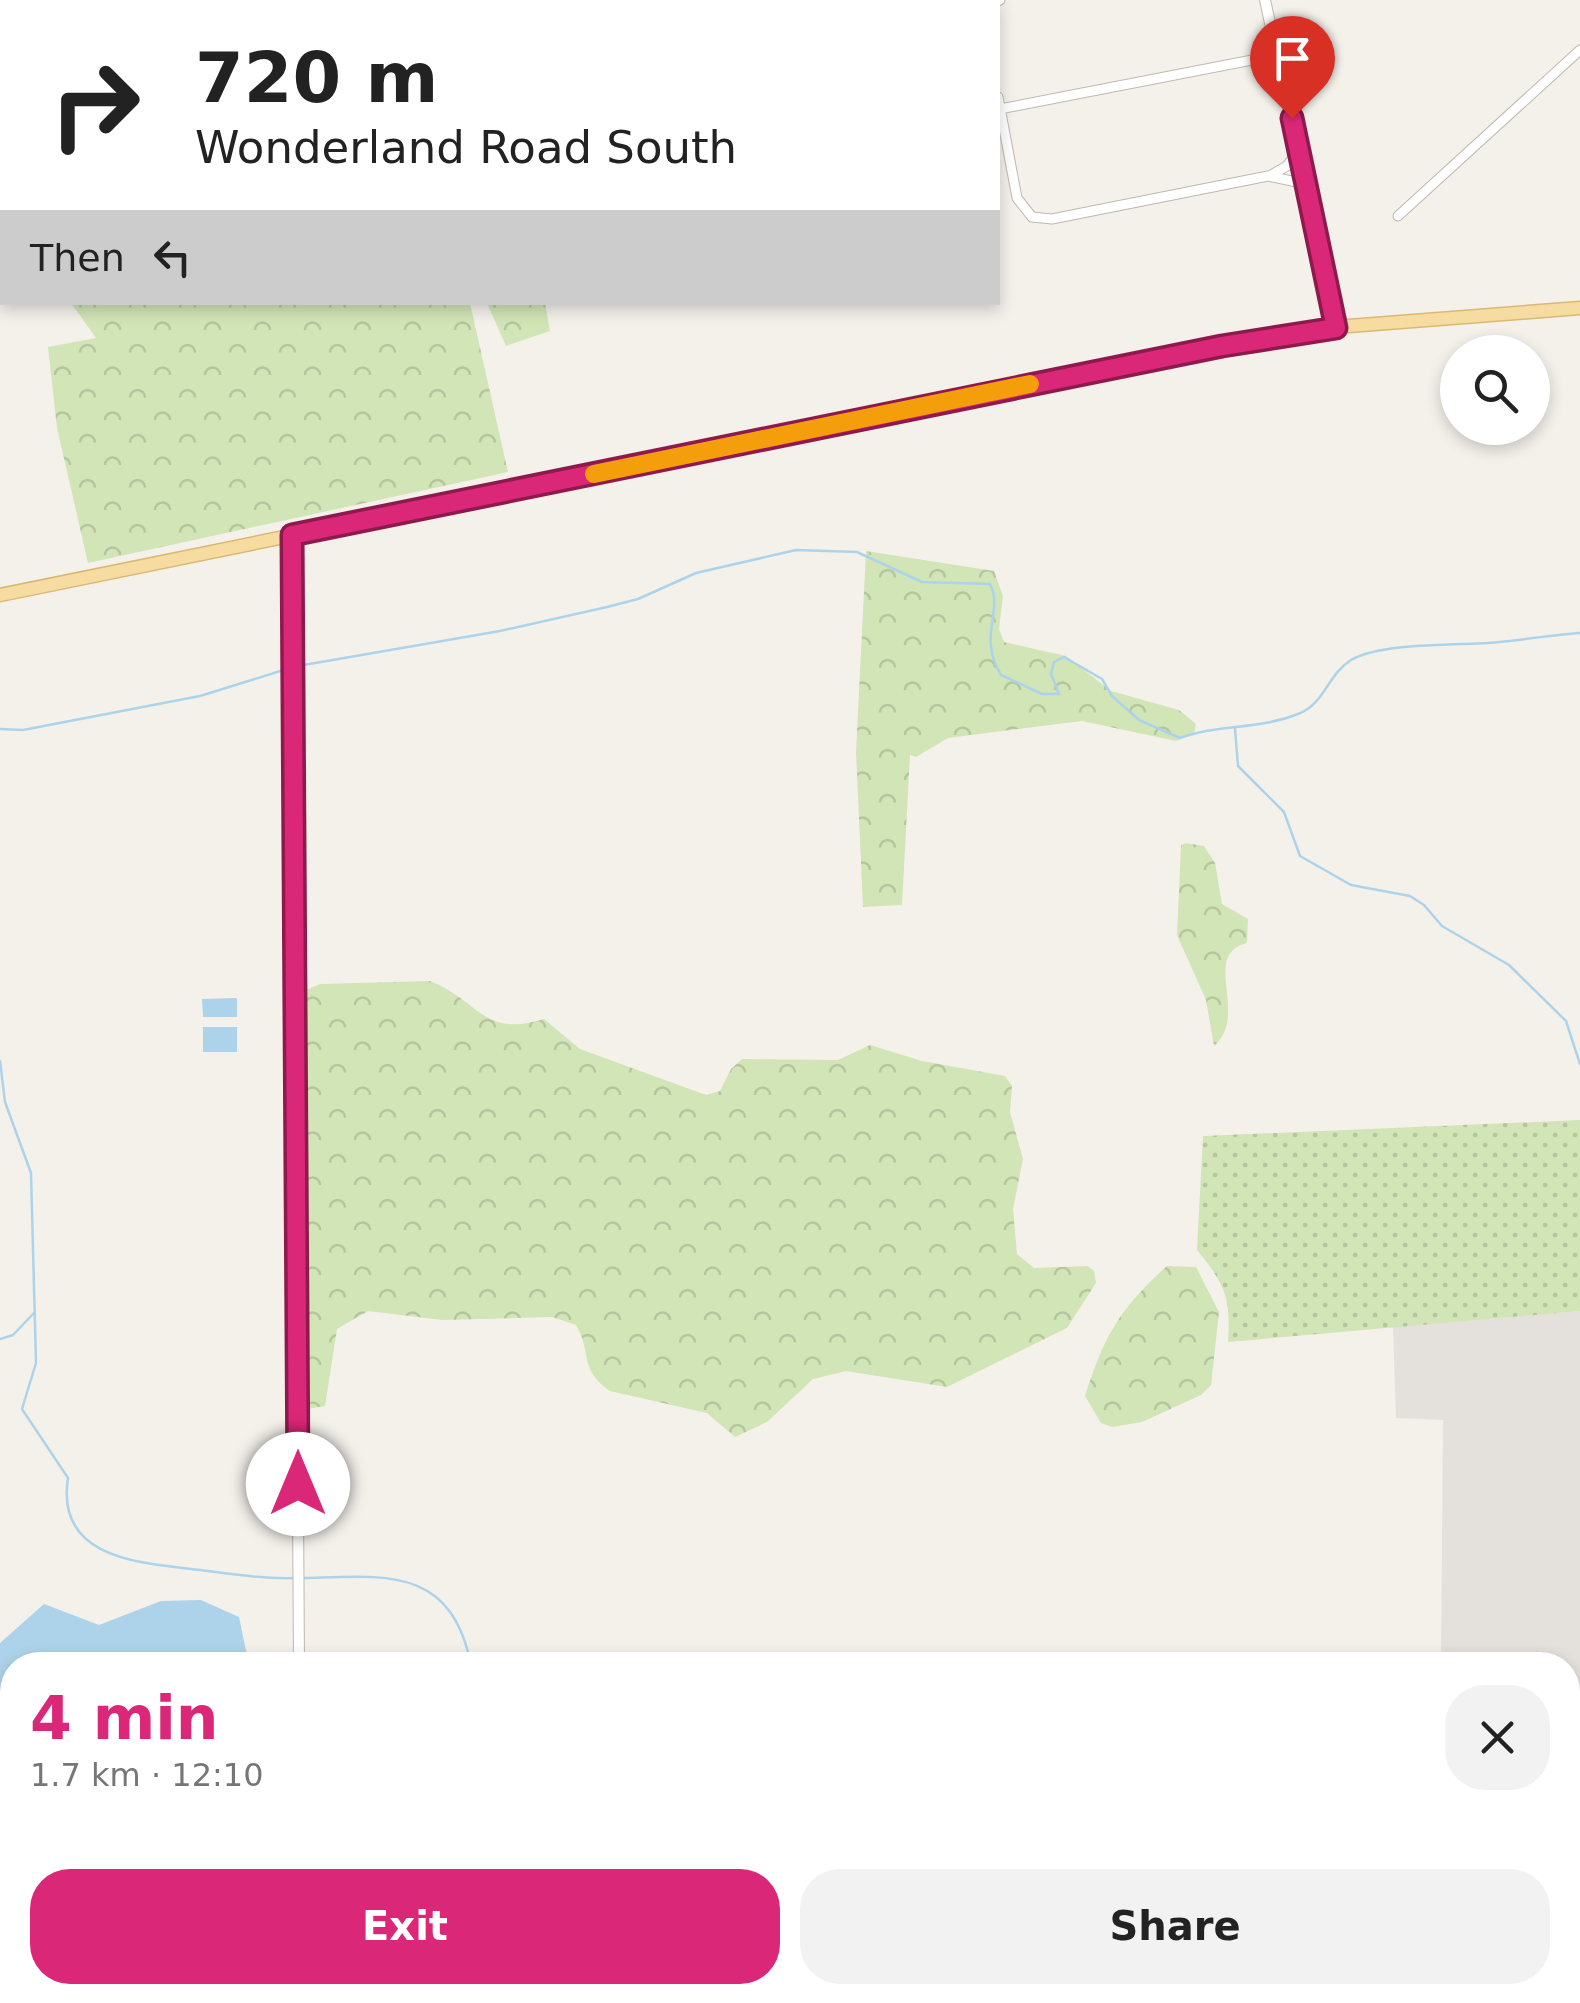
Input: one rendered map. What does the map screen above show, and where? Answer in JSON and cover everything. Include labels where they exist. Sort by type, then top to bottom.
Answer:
[{"type":"main road","points":[[0,595],[1222,346],[1336,328],[1580,308]]},
{"type":"street","points":[[1265,0],[1336,328]]},
{"type":"street","points":[[1398,216],[1580,50]]},
{"type":"street","points":[[1278,55],[1000,110],[1017,198],[1026,213],[1040,219],[1268,176],[1287,166],[1299,149]]},
{"type":"street","points":[[1268,176],[1306,184]]},
{"type":"street","points":[[292,535],[299,1652]]},
{"type":"shaded area","points":[[1580,1311],[1580,1652],[1441,1652],[1443,1420],[1396,1418],[1393,1327]]},
{"type":"green space","points":[[72,305],[470,305],[508,472],[88,563],[57,428],[48,347],[96,338]]},
{"type":"green space","points":[[488,305],[545,305],[550,331],[506,346]]},
{"type":"green space","points":[[866,551],[994,571],[1003,596],[999,629],[1004,642],[1066,656],[1111,691],[1179,710],[1196,724],[1194,734],[1176,741],[1082,721],[948,738],[916,757],[910,755],[902,905],[863,907],[856,752]]},
{"type":"green space","points":[[1181,845],[1204,846],[1215,863],[1222,904],[1248,919],[1247,943],[1234,950],[1227,960],[1228,1019],[1214,1046],[1206,1000],[1177,935]]},
{"type":"green space","points":[[430,981],[494,1021],[524,1024],[544,1019],[580,1049],[706,1095],[720,1091],[731,1069],[742,1059],[838,1060],[870,1045],[922,1061],[1005,1076],[1012,1086],[1010,1112],[1023,1159],[1013,1209],[1017,1254],[1034,1268],[1088,1266],[1094,1271],[1096,1283],[1067,1328],[947,1387],[846,1371],[813,1379],[767,1422],[735,1437],[707,1413],[610,1391],[593,1375],[576,1325],[552,1317],[442,1320],[368,1311],[337,1329],[325,1406],[302,1410],[306,990],[320,984]]},
{"type":"green space","points":[[1580,1120],[1580,1311],[1228,1342],[1224,1292],[1197,1250],[1203,1136]]},
{"type":"green space","points":[[1167,1266],[1196,1267],[1219,1312],[1211,1385],[1201,1395],[1142,1422],[1112,1427],[1101,1423],[1085,1396],[1099,1356],[1125,1310]]},
{"type":"water","points":[[237,998],[237,1017],[203,1017],[202,999]]},
{"type":"water","points":[[203,1027],[237,1027],[237,1052],[203,1052]]},
{"type":"water","points":[[201,1600],[239,1617],[246,1652],[0,1652],[0,1643],[44,1604],[99,1625],[161,1601]]},
{"type":"waterway","points":[[298,666],[500,631],[607,607],[638,599],[696,573],[796,550],[857,552],[922,582],[990,584],[994,594],[991,648],[1001,675],[1042,694],[1059,694],[1051,674],[1054,662],[1064,657],[1102,679],[1112,696],[1139,720],[1180,738],[1268,723],[1307,710],[1343,666],[1364,654],[1580,633]]},
{"type":"waterway","points":[[0,729],[23,730],[200,696],[290,668]]},
{"type":"waterway","points":[[1235,729],[1238,766],[1284,812],[1300,856],[1351,885],[1410,896],[1424,905],[1442,926],[1509,965],[1566,1021],[1580,1064]]},
{"type":"waterway","points":[[0,1061],[5,1102],[31,1173],[36,1363],[22,1409],[68,1478],[68,1505],[75,1526],[89,1541],[129,1559],[235,1575],[294,1578]]},
{"type":"waterway","points":[[0,1339],[13,1335],[34,1313]]},
{"type":"waterway","points":[[302,1578],[387,1578],[410,1583],[431,1593],[448,1609],[467,1652]]},
{"type":"slow traffic","points":[[594,474],[1030,384]]},
{"type":"route","points":[[298,1484],[292,535],[1222,346],[1336,328],[1292,118]]}]
